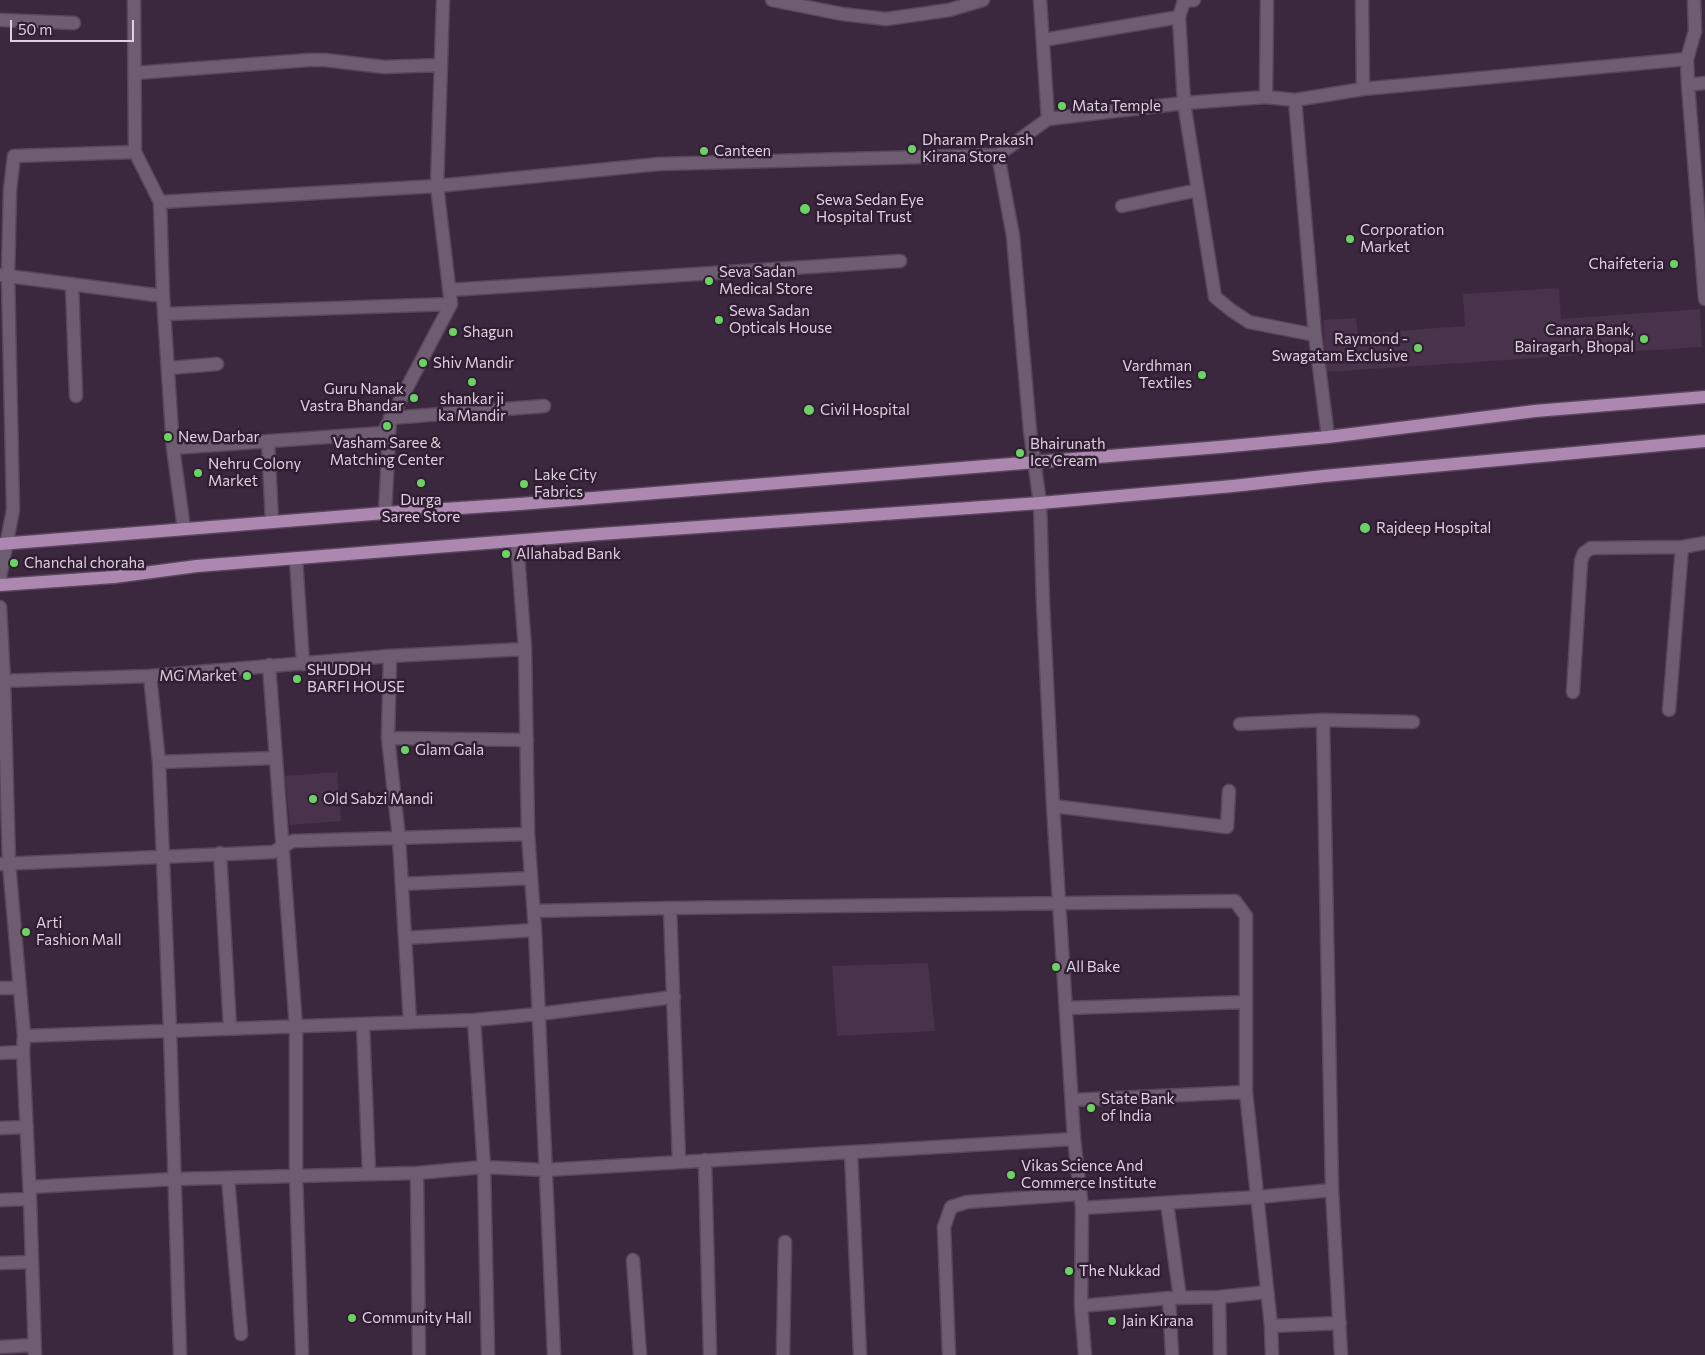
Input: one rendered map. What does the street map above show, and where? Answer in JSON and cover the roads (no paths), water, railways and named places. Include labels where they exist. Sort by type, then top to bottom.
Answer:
[{"type":"main road","points":[[3,544],[520,504],[1328,437],[1535,411],[1705,397]]},
{"type":"main road","points":[[0,585],[114,576],[197,566],[600,534],[1040,503],[1705,441]]},
{"type":"street","points":[[134,0],[135,152],[160,202],[163,296],[173,448],[184,529]]},
{"type":"street","points":[[173,448],[382,433],[451,304],[436,186],[443,0]]},
{"type":"street","points":[[772,0],[842,14],[886,19],[949,10],[983,0]]},
{"type":"street","points":[[1040,0],[1048,119]]},
{"type":"street","points":[[1194,0],[1184,1],[1179,17],[1184,104],[1215,297],[1250,322],[1315,335]]},
{"type":"street","points":[[1266,97],[1267,0]]},
{"type":"street","points":[[1362,0],[1363,89]]},
{"type":"street","points":[[1694,0],[1695,31],[1688,59],[1688,85],[1701,203],[1705,299]]},
{"type":"street","points":[[1043,40],[1179,17]]},
{"type":"street","points":[[0,20],[74,23]]},
{"type":"street","points":[[160,202],[436,186],[659,164],[998,155],[1048,119],[1266,97],[1295,100],[1363,89],[1688,59]]},
{"type":"street","points":[[134,73],[310,60],[384,67],[441,65]]},
{"type":"street","points":[[1688,85],[1705,83]]},
{"type":"street","points":[[1295,100],[1315,335],[1328,437]]},
{"type":"street","points":[[0,577],[3,544],[13,510],[6,443],[4,275],[5,190],[14,156],[135,152]]},
{"type":"street","points":[[998,155],[1014,236],[1030,431],[1040,503],[1043,603],[1054,806],[1074,1139],[1082,1208],[1082,1306],[1085,1355]]},
{"type":"street","points":[[1122,206],[1198,190]]},
{"type":"street","points":[[449,290],[900,261]]},
{"type":"street","points":[[4,275],[163,296]]},
{"type":"street","points":[[72,284],[76,396]]},
{"type":"street","points":[[164,314],[451,304]]},
{"type":"street","points":[[168,368],[217,364]]},
{"type":"street","points":[[390,418],[544,406]]},
{"type":"street","points":[[385,513],[390,418]]},
{"type":"street","points":[[268,441],[272,522]]},
{"type":"street","points":[[517,542],[525,649],[528,834],[535,930],[554,1355]]},
{"type":"street","points":[[1573,692],[1581,560],[1584,553],[1591,548],[1682,547],[1705,542]]},
{"type":"street","points":[[1669,710],[1682,547]]},
{"type":"street","points":[[296,559],[303,664]]},
{"type":"street","points":[[0,607],[4,864],[24,1036],[23,1052],[35,1350],[0,1347]]},
{"type":"street","points":[[2,681],[150,676],[390,656],[525,649]]},
{"type":"street","points":[[390,656],[388,738],[399,838],[410,1022]]},
{"type":"street","points":[[269,666],[274,758],[296,1027],[296,1175],[302,1355]]},
{"type":"street","points":[[150,676],[159,762],[170,1030],[180,1355]]},
{"type":"street","points":[[1324,720],[1332,1190],[1341,1355]]},
{"type":"street","points":[[1240,724],[1324,720],[1413,722]]},
{"type":"street","points":[[388,738],[527,740]]},
{"type":"street","points":[[159,762],[274,758]]},
{"type":"street","points":[[1054,806],[1227,827],[1229,791]]},
{"type":"street","points":[[4,864],[273,852],[292,842],[528,834]]},
{"type":"street","points":[[220,853],[230,1028]]},
{"type":"street","points":[[402,884],[531,878]]},
{"type":"street","points":[[534,911],[1234,901],[1246,916],[1246,1092],[1271,1326],[1272,1355]]},
{"type":"street","points":[[670,908],[679,1162]]},
{"type":"street","points":[[405,938],[535,930]]},
{"type":"street","points":[[0,988],[19,988]]},
{"type":"street","points":[[24,1036],[474,1020],[674,997]]},
{"type":"street","points":[[1067,1008],[1246,1002]]},
{"type":"street","points":[[474,1020],[484,1167],[488,1355]]},
{"type":"street","points":[[363,1025],[369,1173]]},
{"type":"street","points":[[0,1053],[23,1052]]},
{"type":"street","points":[[1073,1100],[1246,1092]]},
{"type":"street","points":[[0,1128],[27,1127]]},
{"type":"street","points":[[0,1200],[30,1193],[175,1179],[417,1173],[484,1167],[545,1170],[1074,1139]]},
{"type":"street","points":[[851,1152],[860,1355]]},
{"type":"street","points":[[705,1160],[710,1355]]},
{"type":"street","points":[[417,1173],[419,1355]]},
{"type":"street","points":[[228,1178],[240,1334]]},
{"type":"street","points":[[1082,1208],[1258,1197],[1332,1190]]},
{"type":"street","points":[[949,1355],[944,1227],[951,1207],[967,1202],[1080,1194]]},
{"type":"street","points":[[1167,1203],[1175,1298],[1172,1355]]},
{"type":"street","points":[[783,1355],[785,1242]]},
{"type":"street","points":[[633,1260],[640,1355]]},
{"type":"street","points":[[0,1263],[31,1262]]},
{"type":"street","points":[[1082,1306],[1267,1292]]},
{"type":"street","points":[[1219,1297],[1220,1355]]},
{"type":"street","points":[[1271,1326],[1340,1323]]},
{"type":"place","name":"Mata Temple","points":[[1062,106]]},
{"type":"place","name":"Dharam Prakash Kirana Store","points":[[912,149]]},
{"type":"place","name":"Canteen","points":[[704,151]]},
{"type":"place","name":"Sewa Sedan Eye Hospital Trust","points":[[805,209]]},
{"type":"place","name":"Corporation Market","points":[[1350,239]]},
{"type":"place","name":"Chaifeteria","points":[[1674,264]]},
{"type":"place","name":"Seva Sadan Medical Store","points":[[709,281]]},
{"type":"place","name":"Sewa Sadan Opticals House","points":[[719,320]]},
{"type":"place","name":"Shagun","points":[[453,332]]},
{"type":"place","name":"Canara Bank, Bairagarh, Bhopal","points":[[1644,339]]},
{"type":"place","name":"Raymond - Swagatam Exclusive","points":[[1418,348]]},
{"type":"place","name":"Shiv Mandir","points":[[423,363]]},
{"type":"place","name":"Vardhman Textiles","points":[[1202,375]]},
{"type":"place","name":"shankar ji ka Mandir","points":[[472,382]]},
{"type":"place","name":"Guru Nanak Vastra Bhandar","points":[[414,398]]},
{"type":"place","name":"Civil Hospital","points":[[809,410]]},
{"type":"place","name":"Vasham Saree & Matching Center","points":[[387,426]]},
{"type":"place","name":"New Darbar","points":[[168,437]]},
{"type":"place","name":"Bhairunath Ice Cream","points":[[1020,453]]},
{"type":"place","name":"Nehru Colony Market","points":[[198,473]]},
{"type":"place","name":"Durga Saree Store","points":[[421,483]]},
{"type":"place","name":"Lake City Fabrics","points":[[524,484]]},
{"type":"place","name":"Rajdeep Hospital","points":[[1365,528]]},
{"type":"place","name":"Allahabad Bank","points":[[506,554]]},
{"type":"place","name":"Chanchal choraha","points":[[14,563]]},
{"type":"place","name":"MG Market","points":[[247,676]]},
{"type":"place","name":"SHUDDH BARFI HOUSE","points":[[297,679]]},
{"type":"place","name":"Glam Gala","points":[[405,750]]},
{"type":"place","name":"Old Sabzi Mandi","points":[[313,799]]},
{"type":"place","name":"Arti Fashion Mall","points":[[26,932]]},
{"type":"place","name":"All Bake","points":[[1056,967]]},
{"type":"place","name":"State Bank of India","points":[[1091,1108]]},
{"type":"place","name":"Vikas Science And Commerce Institute","points":[[1011,1175]]},
{"type":"place","name":"The Nukkad","points":[[1069,1271]]},
{"type":"place","name":"Community Hall","points":[[352,1318]]},
{"type":"place","name":"Jain Kirana","points":[[1112,1321]]}]
